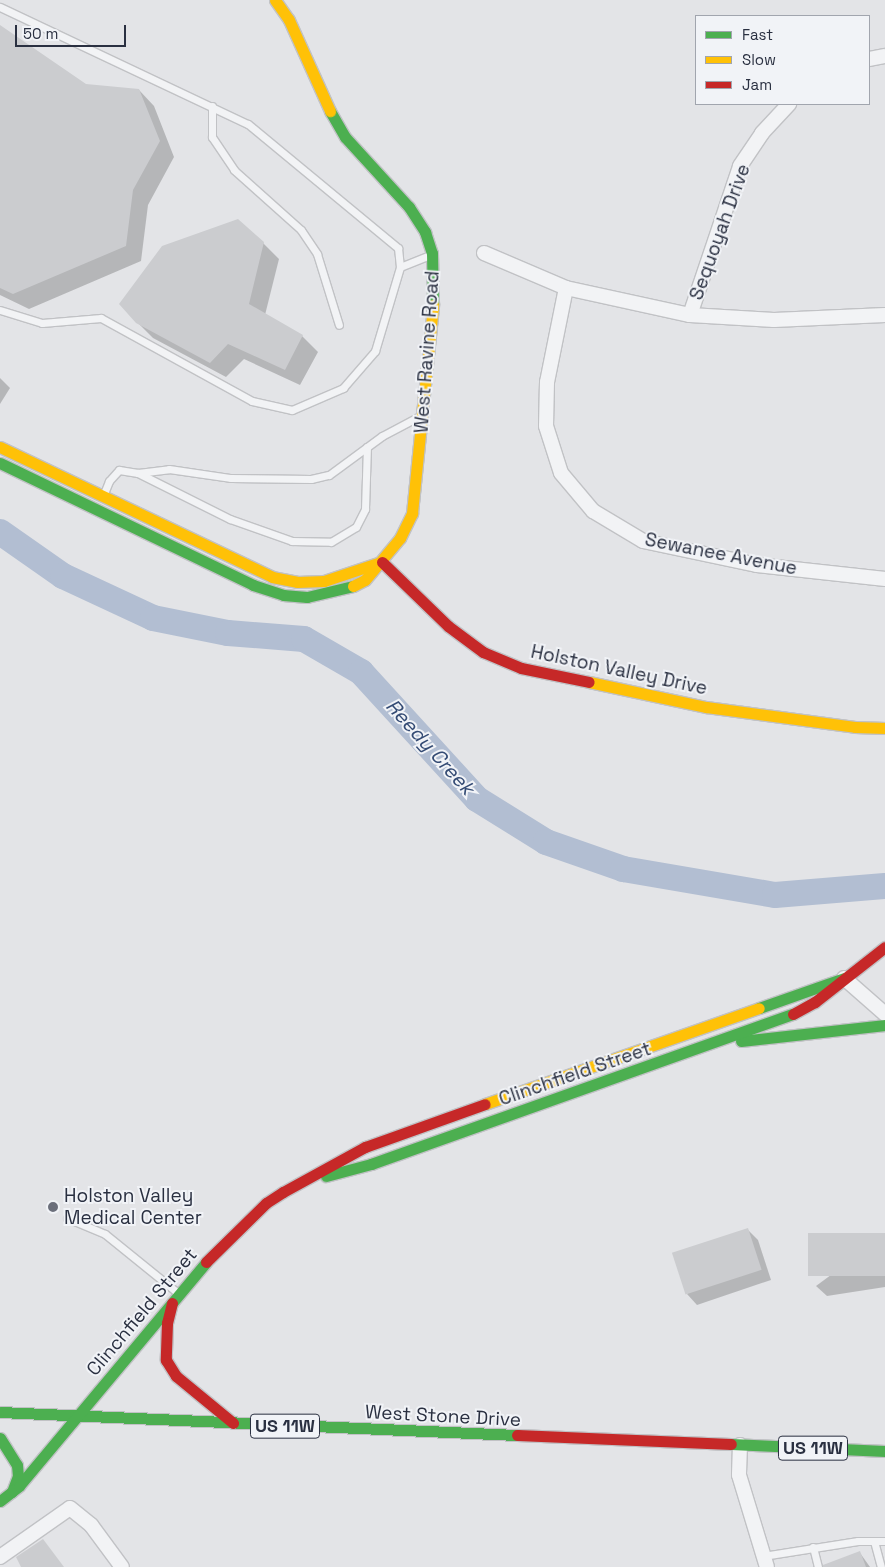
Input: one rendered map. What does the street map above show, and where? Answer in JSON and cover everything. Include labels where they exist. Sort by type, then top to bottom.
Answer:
[{"type":"main road","name":"West Ravine Road","points":[[0,463],[253,585],[283,595],[307,597],[346,590],[365,580],[382,562],[400,538],[412,513],[433,302],[432,253],[425,232],[409,207],[345,137],[329,109],[293,27],[275,0]]},
{"type":"main road","points":[[0,446],[256,570],[286,580],[324,581],[382,562]]},
{"type":"main road","name":"Holston Valley Drive","points":[[382,562],[448,626],[483,652],[521,668],[706,707],[855,727],[885,728]]},
{"type":"main road","name":"Clinchfield Street","points":[[307,1180],[371,1164],[792,1015],[815,1002],[885,947]]},
{"type":"main road","name":"Clinchfield Street","points":[[0,1501],[12,1492],[79,1416],[220,1245],[266,1203],[365,1147],[844,978]]},
{"type":"main road","points":[[708,1045],[885,1025]]},
{"type":"main road","points":[[176,1299],[167,1323],[166,1360],[176,1376],[233,1423]]},
{"type":"main road","name":"West Stone Drive","points":[[0,1412],[885,1450]]},
{"type":"main road","points":[[0,1438],[16,1465],[18,1476],[12,1492]]},
{"type":"street","points":[[870,59],[885,56]]},
{"type":"street","name":"Sequoyah Drive","points":[[690,315],[740,166],[762,133],[788,105]]},
{"type":"street","points":[[484,253],[566,288],[690,315],[774,320],[885,315]]},
{"type":"street","name":"Sewanee Avenue","points":[[566,288],[547,382],[546,426],[561,473],[593,511],[643,541],[757,565],[885,579]]},
{"type":"street","points":[[844,978],[885,1014]]},
{"type":"street","points":[[740,1445],[739,1475],[765,1561]]},
{"type":"street","points":[[0,1557],[70,1508],[91,1525],[122,1567]]},
{"type":"lane","points":[[0,7],[248,124],[398,248],[400,267],[375,351],[344,388],[292,410],[252,401],[101,318],[42,322],[0,310]]},
{"type":"lane","points":[[212,106],[212,137],[234,170],[301,230],[317,254],[340,325]]},
{"type":"lane","points":[[400,267],[432,253]]},
{"type":"lane","points":[[97,509],[109,481],[119,470],[138,473],[170,469],[230,478],[311,479],[329,475],[367,447],[423,415]]},
{"type":"lane","points":[[138,473],[230,519],[292,541],[331,542],[356,527],[365,509],[367,447]]},
{"type":"lane","points":[[67,1218],[105,1234],[176,1299]]},
{"type":"lane","points":[[874,1541],[881,1567]]},
{"type":"lane","points":[[765,1561],[813,1547],[885,1541]]},
{"type":"lane","points":[[813,1547],[818,1567]]},
{"type":"building","points":[[0,25],[86,84],[139,89],[160,141],[133,190],[126,246],[13,294],[0,288]]},
{"type":"building","points":[[238,219],[264,242],[249,304],[303,335],[285,370],[228,344],[210,363],[136,323],[119,304],[162,246]]},
{"type":"building","points":[[748,1228],[762,1270],[686,1295],[672,1253]]},
{"type":"building","points":[[808,1233],[885,1233],[885,1276],[808,1276]]},
{"type":"building","points":[[43,1539],[64,1567],[21,1567],[16,1557]]},
{"type":"building","points":[[860,1551],[866,1567],[823,1567],[823,1565]]},
{"type":"waterway","name":"Reedy Creek","points":[[0,532],[63,576],[153,618],[228,633],[304,639],[361,672],[477,799],[546,842],[623,869],[775,895],[885,886]]},
{"type":"traffic: fast","points":[[330,111],[345,137],[409,207],[425,232],[432,253],[433,305]]},
{"type":"traffic: fast","points":[[0,463],[253,585],[283,595],[307,597],[353,586]]},
{"type":"traffic: fast","points":[[759,1008],[844,978]]},
{"type":"traffic: fast","points":[[326,1176],[371,1164],[793,1014]]},
{"type":"traffic: fast","points":[[741,1041],[885,1025]]},
{"type":"traffic: fast","points":[[0,1501],[19,1486],[206,1262]]},
{"type":"traffic: fast","points":[[0,1412],[517,1435]]},
{"type":"traffic: fast","points":[[0,1438],[17,1465],[18,1476],[12,1492]]},
{"type":"traffic: fast","points":[[731,1444],[885,1451]]},
{"type":"traffic: slow","points":[[275,0],[289,20],[330,111]]},
{"type":"traffic: slow","points":[[353,586],[365,580],[400,538],[412,513],[433,305]]},
{"type":"traffic: slow","points":[[0,447],[272,577],[297,582],[324,581],[381,562]]},
{"type":"traffic: slow","points":[[589,682],[706,707],[855,727],[885,728]]},
{"type":"traffic: slow","points":[[485,1104],[759,1008]]},
{"type":"traffic: jam","points":[[382,562],[448,626],[483,652],[521,668],[589,682]]},
{"type":"traffic: jam","points":[[793,1014],[815,1002],[885,947]]},
{"type":"traffic: jam","points":[[206,1262],[266,1203],[283,1192],[365,1147],[485,1104]]},
{"type":"traffic: jam","points":[[172,1303],[167,1323],[166,1360],[176,1376],[233,1423]]},
{"type":"traffic: jam","points":[[517,1435],[731,1444]]},
{"type":"place","name":"Holston Valley Medical Center","points":[[53,1207]]}]
